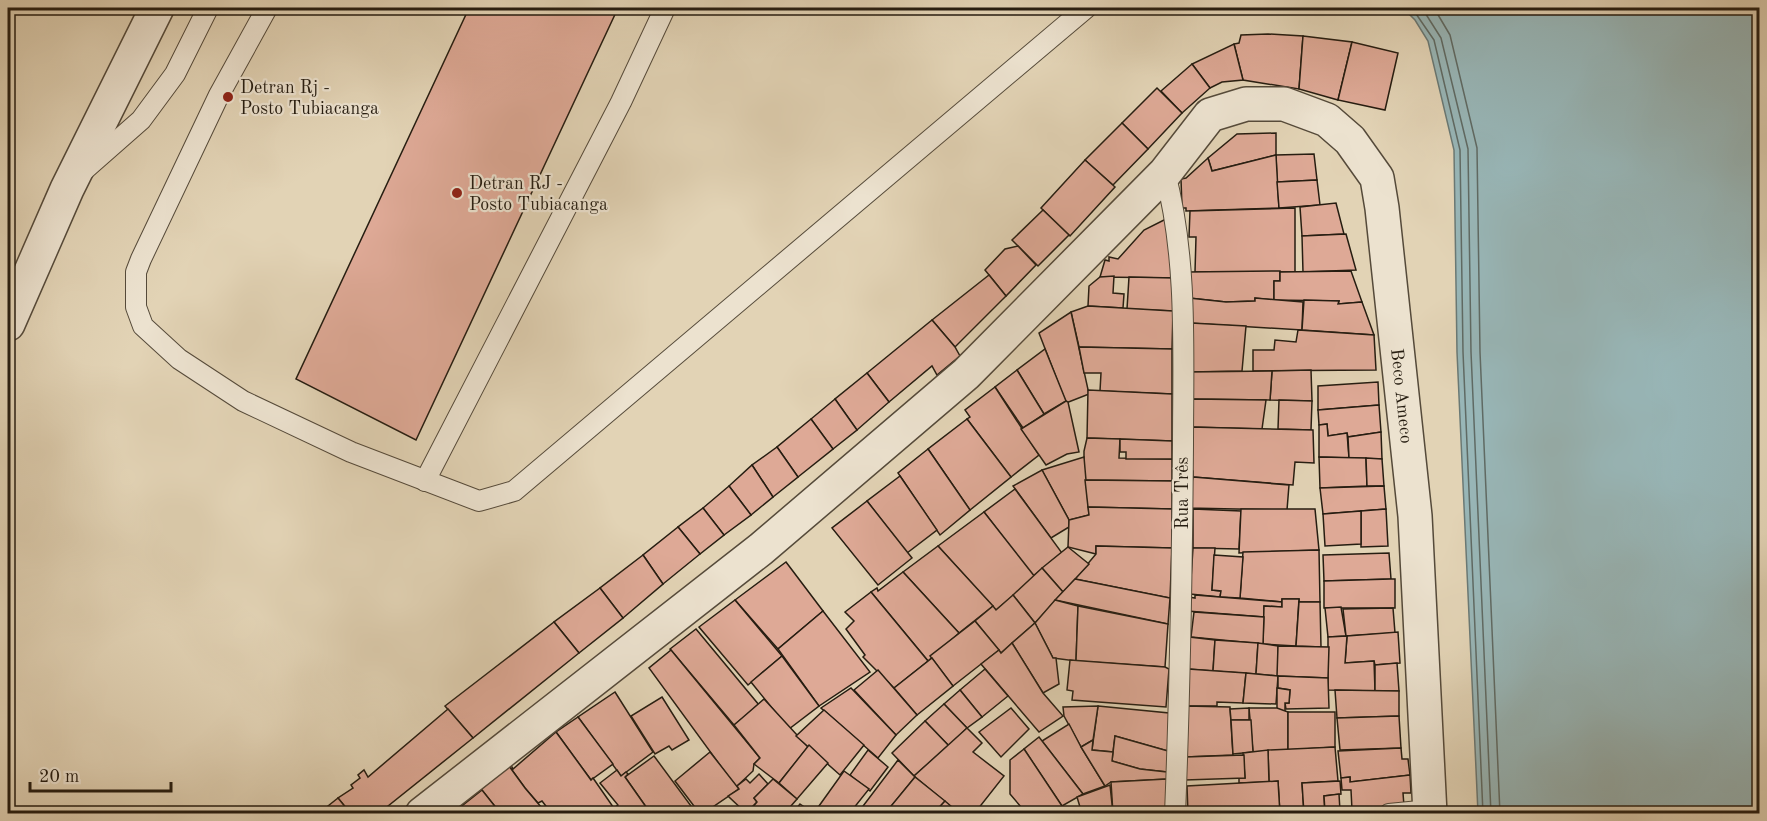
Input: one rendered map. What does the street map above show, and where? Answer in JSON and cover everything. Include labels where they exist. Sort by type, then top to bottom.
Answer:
[{"type":"street","points":[[8,324],[67,189],[157,8]]},
{"type":"street","name":"Beco Ameco","points":[[1165,173],[1210,115],[1246,104],[1284,105],[1327,120],[1350,140],[1377,178],[1383,208],[1415,516],[1430,812]]},
{"type":"street","points":[[422,813],[761,549],[958,382],[1165,173]]},
{"type":"lane","points":[[67,189],[90,163],[116,145],[141,120],[175,74],[208,8]]},
{"type":"lane","points":[[267,8],[219,95],[141,259],[136,272],[136,308],[143,326],[179,359],[243,401],[351,452],[479,501],[514,491],[1086,8]]},
{"type":"lane","points":[[425,481],[621,102],[665,8]]},
{"type":"lane","name":"Rua Três","points":[[1165,173],[1176,216],[1183,411],[1181,643],[1175,813]]},
{"type":"lane","points":[[1389,813],[1430,812]]},
{"type":"water","points":[[1403,8],[1759,8],[1759,813],[1478,813],[1457,352],[1454,150],[1428,41],[1415,20]]},
{"type":"building","name":"Detran RJ - Posto Tubiacanga","points":[[469,8],[618,8],[416,440],[296,379]]},
{"type":"building","points":[[1241,35],[1303,36],[1299,89],[1243,80],[1234,44],[1239,43]]},
{"type":"building","points":[[1303,36],[1352,42],[1338,100],[1299,89]]},
{"type":"building","points":[[1352,42],[1398,53],[1385,110],[1338,100]]},
{"type":"building","points":[[1234,44],[1243,80],[1222,82],[1210,88],[1192,64]]},
{"type":"building","points":[[1192,64],[1210,88],[1182,113],[1161,91]]},
{"type":"building","points":[[1157,88],[1182,113],[1148,149],[1122,123]]},
{"type":"building","points":[[1122,123],[1148,149],[1113,185],[1085,160]]},
{"type":"building","points":[[1276,133],[1276,155],[1212,171],[1208,158],[1237,134]]},
{"type":"building","points":[[1314,154],[1317,180],[1277,182],[1276,155]]},
{"type":"building","points":[[1276,155],[1279,208],[1186,211],[1186,208],[1182,208],[1181,179],[1186,178],[1208,158],[1212,171]]},
{"type":"building","points":[[1085,160],[1115,187],[1070,236],[1041,208]]},
{"type":"building","points":[[1317,180],[1320,205],[1279,208],[1277,182]]},
{"type":"building","points":[[1336,203],[1344,234],[1302,236],[1300,207]]},
{"type":"building","points":[[1295,208],[1295,272],[1195,272],[1196,237],[1189,237],[1190,211]]},
{"type":"building","points":[[1043,210],[1069,235],[1038,266],[1012,240]]},
{"type":"building","points":[[1168,218],[1174,278],[1100,277],[1105,260],[1109,261],[1109,257],[1118,259],[1144,230]]},
{"type":"building","points":[[1346,234],[1356,270],[1303,272],[1302,236]]},
{"type":"building","points":[[1018,246],[1036,265],[1006,296],[985,270],[1005,249]]},
{"type":"building","points":[[1280,271],[1280,281],[1274,281],[1274,300],[1255,298],[1255,301],[1226,302],[1189,298],[1188,272]]},
{"type":"building","points":[[1351,271],[1362,302],[1338,304],[1339,301],[1274,300],[1274,281],[1280,281],[1280,272]]},
{"type":"building","points":[[989,275],[1006,296],[955,347],[932,320]]},
{"type":"building","points":[[1114,276],[1113,293],[1124,294],[1123,308],[1088,306],[1089,286],[1100,277]]},
{"type":"building","points":[[1129,277],[1174,278],[1173,311],[1127,309]]},
{"type":"building","points":[[1189,298],[1226,302],[1255,301],[1255,298],[1303,302],[1302,330],[1188,323]]},
{"type":"building","points":[[1304,300],[1339,301],[1338,304],[1362,302],[1374,335],[1302,330]]},
{"type":"building","points":[[1088,306],[1173,311],[1172,349],[1079,347],[1071,312]]},
{"type":"building","points":[[1071,312],[1089,394],[1066,403],[1039,333]]},
{"type":"building","points":[[932,320],[960,356],[937,375],[932,366],[889,402],[867,373]]},
{"type":"building","points":[[1191,323],[1246,326],[1242,371],[1189,372]]},
{"type":"building","points":[[1298,330],[1374,335],[1376,370],[1253,371],[1253,350],[1274,350],[1275,340],[1296,342]]},
{"type":"building","points":[[1079,347],[1172,349],[1172,394],[1100,391],[1101,373],[1084,373]]},
{"type":"building","points":[[1045,349],[1066,401],[1044,414],[1017,370]]},
{"type":"building","points":[[1017,370],[1044,414],[1023,428],[995,387]]},
{"type":"building","points":[[1311,370],[1312,401],[1270,400],[1272,371]]},
{"type":"building","points":[[1272,371],[1270,400],[1192,399],[1189,372]]},
{"type":"building","points":[[867,373],[889,402],[857,430],[835,399]]},
{"type":"building","points":[[1378,382],[1379,405],[1318,410],[1318,386]]},
{"type":"building","points":[[995,387],[1039,455],[1011,477],[967,419],[970,417],[965,410]]},
{"type":"building","points":[[1088,390],[1172,394],[1172,441],[1087,438]]},
{"type":"building","points":[[835,399],[857,430],[833,449],[811,419]]},
{"type":"building","points":[[1192,399],[1266,400],[1262,429],[1190,427]]},
{"type":"building","points":[[1279,400],[1312,401],[1311,430],[1278,429]]},
{"type":"building","points":[[1066,401],[1079,452],[1067,454],[1046,465],[1021,429]]},
{"type":"building","points":[[1379,405],[1381,432],[1348,437],[1347,433],[1328,436],[1327,424],[1319,425],[1318,410]]},
{"type":"building","points":[[811,419],[833,449],[798,477],[777,447]]},
{"type":"building","points":[[967,419],[1011,477],[970,510],[928,449]]},
{"type":"building","points":[[1327,424],[1328,436],[1347,433],[1349,458],[1319,457],[1319,425]]},
{"type":"building","points":[[1190,427],[1313,430],[1314,463],[1295,462],[1293,485],[1193,477],[1193,471],[1189,471]]},
{"type":"building","points":[[1381,432],[1382,459],[1349,458],[1348,437]]},
{"type":"building","points":[[1087,438],[1120,439],[1119,458],[1172,459],[1172,481],[1084,480],[1084,451]]},
{"type":"building","points":[[1120,439],[1172,441],[1172,459],[1126,459],[1126,452],[1120,452]]},
{"type":"building","points":[[777,447],[798,477],[773,497],[752,465]]},
{"type":"building","points":[[928,449],[970,510],[940,535],[898,473]]},
{"type":"building","points":[[1084,457],[1089,515],[1069,520],[1042,470]]},
{"type":"building","points":[[1319,457],[1366,458],[1367,486],[1320,488]]},
{"type":"building","points":[[1366,458],[1382,459],[1384,486],[1367,486]]},
{"type":"building","points":[[752,465],[773,497],[751,515],[729,486]]},
{"type":"building","points":[[1042,470],[1069,520],[1069,527],[1051,538],[1013,486]]},
{"type":"building","points":[[900,476],[937,530],[907,553],[867,501]]},
{"type":"building","points":[[1193,477],[1289,485],[1287,510],[1188,508],[1190,482]]},
{"type":"building","points":[[1085,480],[1172,481],[1172,509],[1088,507]]},
{"type":"building","points":[[729,486],[751,515],[724,535],[703,508]]},
{"type":"building","points":[[1384,486],[1386,509],[1323,514],[1320,488]]},
{"type":"building","points":[[1015,489],[1062,553],[1033,576],[984,512]]},
{"type":"building","points":[[867,501],[912,558],[878,585],[832,528]]},
{"type":"building","points":[[1088,507],[1172,509],[1172,548],[1096,546],[1096,554],[1068,547],[1069,520],[1089,515]]},
{"type":"building","points":[[703,508],[724,535],[700,554],[678,527]]},
{"type":"building","points":[[1193,509],[1241,511],[1239,549],[1193,548]]},
{"type":"building","points":[[1241,509],[1315,509],[1319,550],[1239,553]]},
{"type":"building","points":[[1386,509],[1388,546],[1361,547],[1361,511]]},
{"type":"building","points":[[1361,511],[1361,544],[1325,546],[1323,514]]},
{"type":"building","points":[[984,512],[1035,577],[996,610],[938,546]]},
{"type":"building","points":[[678,527],[700,554],[663,584],[643,555]]},
{"type":"building","points":[[938,546],[993,606],[959,633],[903,572]]},
{"type":"building","points":[[1096,546],[1172,548],[1170,598],[1075,579],[1096,554]]},
{"type":"building","points":[[1068,547],[1089,564],[1063,592],[1042,568]]},
{"type":"building","points":[[1193,548],[1215,548],[1212,590],[1221,591],[1220,597],[1190,594]]},
{"type":"building","points":[[1319,550],[1320,602],[1299,602],[1299,599],[1282,599],[1282,602],[1240,598],[1243,552]]},
{"type":"building","points":[[1389,553],[1391,579],[1324,581],[1323,555]]},
{"type":"building","points":[[643,555],[663,584],[623,618],[600,588]]},
{"type":"building","points":[[1214,555],[1243,557],[1240,598],[1220,597],[1221,591],[1212,590]]},
{"type":"building","points":[[786,562],[823,611],[778,649],[735,600]]},
{"type":"building","points":[[1042,568],[1063,592],[1035,623],[1013,595]]},
{"type":"building","points":[[903,572],[959,633],[928,661],[871,592],[877,588],[878,591]]},
{"type":"building","points":[[1075,579],[1170,598],[1168,624],[1055,600]]},
{"type":"building","points":[[1395,579],[1395,608],[1324,608],[1324,581]]},
{"type":"building","points":[[600,588],[623,618],[579,653],[554,622]]},
{"type":"building","points":[[871,592],[928,661],[894,688],[863,657],[865,655],[846,629],[854,621],[845,612]]},
{"type":"building","points":[[1013,595],[1035,623],[1001,653],[975,621],[993,606],[996,610]]},
{"type":"building","points":[[1195,595],[1282,602],[1282,607],[1264,606],[1264,617],[1187,611],[1189,597],[1195,598]]},
{"type":"building","points":[[1282,599],[1299,599],[1296,646],[1263,644],[1264,606],[1282,607]]},
{"type":"building","points":[[735,600],[782,656],[748,685],[699,627]]},
{"type":"building","points":[[1055,600],[1078,606],[1076,661],[1053,658],[1035,623]]},
{"type":"building","points":[[1299,602],[1320,602],[1321,647],[1296,646]]},
{"type":"building","points":[[1078,606],[1168,624],[1165,667],[1076,661]]},
{"type":"building","points":[[1341,607],[1346,636],[1328,637],[1325,608]]},
{"type":"building","points":[[1393,608],[1395,633],[1346,636],[1343,609]]},
{"type":"building","points":[[823,611],[870,672],[819,706],[778,649]]},
{"type":"building","points":[[1194,612],[1264,617],[1263,644],[1191,637]]},
{"type":"building","points":[[975,621],[999,650],[953,686],[930,656]]},
{"type":"building","points":[[554,622],[579,653],[473,738],[445,706]]},
{"type":"building","points":[[1035,623],[1053,658],[1056,658],[1059,684],[1043,693],[1012,643]]},
{"type":"building","points":[[696,629],[759,705],[734,725],[670,649]]},
{"type":"building","points":[[1398,632],[1400,663],[1375,665],[1374,661],[1345,663],[1347,636]]},
{"type":"building","points":[[1347,636],[1345,663],[1374,661],[1375,691],[1328,690],[1328,637]]},
{"type":"building","points":[[1189,637],[1215,640],[1213,671],[1188,669]]},
{"type":"building","points":[[1215,640],[1258,643],[1256,674],[1213,671]]},
{"type":"building","points":[[1012,643],[1043,693],[1063,716],[1039,732],[981,664],[999,650],[1001,653]]},
{"type":"building","points":[[1258,643],[1278,646],[1278,676],[1256,674]]},
{"type":"building","points":[[1278,646],[1329,647],[1328,678],[1277,676]]},
{"type":"building","points":[[671,650],[760,758],[754,764],[753,771],[736,787],[649,668]]},
{"type":"building","points":[[782,656],[819,706],[789,729],[751,682]]},
{"type":"building","points":[[932,658],[953,686],[917,715],[894,688]]},
{"type":"building","points":[[1070,660],[1165,667],[1169,669],[1166,707],[1072,700],[1073,691],[1067,690]]},
{"type":"building","points":[[1397,663],[1399,691],[1375,691],[1375,665]]},
{"type":"building","points":[[985,669],[1008,696],[982,717],[960,690]]},
{"type":"building","points":[[1188,669],[1246,673],[1243,703],[1217,702],[1217,706],[1183,706]]},
{"type":"building","points":[[878,670],[917,715],[896,735],[854,690]]},
{"type":"building","points":[[1246,673],[1278,676],[1276,704],[1243,703]]},
{"type":"building","points":[[1278,676],[1328,678],[1329,708],[1286,709],[1285,703],[1289,703],[1290,690],[1278,688]]},
{"type":"building","points":[[851,688],[896,735],[878,758],[821,708]]},
{"type":"building","points":[[1277,688],[1290,690],[1289,703],[1285,703],[1285,711],[1277,710]]},
{"type":"building","points":[[960,690],[982,717],[967,728],[944,704]]},
{"type":"building","points":[[1335,690],[1399,691],[1399,716],[1337,718]]},
{"type":"building","points":[[615,692],[653,752],[621,776],[578,717]]},
{"type":"building","points":[[662,697],[689,740],[672,750],[669,746],[655,754],[631,716]]},
{"type":"building","points":[[764,699],[808,747],[779,783],[754,764],[760,758],[734,725]]},
{"type":"building","points":[[944,704],[967,728],[949,746],[925,721]]},
{"type":"building","points":[[1098,706],[1169,713],[1168,751],[1115,736],[1113,752],[1092,750]]},
{"type":"building","points":[[1098,706],[1093,740],[1081,747],[1064,716],[1063,707]]},
{"type":"building","points":[[1185,706],[1230,707],[1233,755],[1185,757]]},
{"type":"building","points":[[1011,708],[1029,729],[1001,757],[979,732]]},
{"type":"building","points":[[1249,708],[1277,708],[1288,712],[1288,750],[1253,752]]},
{"type":"building","points":[[1249,708],[1249,720],[1231,720],[1230,709]]},
{"type":"building","points":[[448,709],[473,738],[378,814],[351,814],[338,798],[353,788],[351,785],[360,778],[358,775],[364,770],[368,777]]},
{"type":"building","points":[[824,710],[864,745],[840,775],[796,736]]},
{"type":"building","points":[[1288,712],[1335,712],[1335,747],[1288,750]]},
{"type":"building","points":[[1399,716],[1401,748],[1340,750],[1337,718]]},
{"type":"building","points":[[578,717],[613,764],[591,780],[556,732]]},
{"type":"building","points":[[1231,720],[1251,720],[1253,752],[1233,754]]},
{"type":"building","points":[[925,721],[949,746],[914,776],[892,753]]},
{"type":"building","points":[[1069,724],[1105,786],[1083,794],[1042,741]]},
{"type":"building","points":[[967,728],[982,743],[973,752],[1004,776],[974,814],[960,814],[914,776]]},
{"type":"building","points":[[556,732],[618,814],[552,814],[542,801],[538,803],[525,788],[509,766],[511,765],[513,769]]},
{"type":"building","points":[[1115,736],[1168,751],[1167,772],[1140,769],[1112,761]]},
{"type":"building","points":[[1039,737],[1083,794],[1062,806],[1024,749]]},
{"type":"building","points":[[1093,740],[1092,750],[1113,752],[1112,761],[1140,769],[1167,772],[1167,779],[1111,782],[1105,786],[1081,747]]},
{"type":"building","points":[[809,745],[828,763],[797,799],[779,783]]},
{"type":"building","points":[[1335,747],[1338,781],[1302,783],[1304,813],[1280,814],[1278,781],[1269,782],[1268,750]]},
{"type":"building","points":[[1401,748],[1402,759],[1408,759],[1410,775],[1350,782],[1350,777],[1341,778],[1338,751]]},
{"type":"building","points":[[1024,749],[1062,806],[1049,814],[1027,814],[1010,794],[1010,760]]},
{"type":"building","points":[[868,750],[888,767],[870,791],[850,775]]},
{"type":"building","points":[[1268,750],[1269,782],[1239,783],[1239,778],[1245,778],[1243,753]]},
{"type":"building","points":[[710,752],[739,789],[710,809],[710,814],[700,814],[675,781]]},
{"type":"building","points":[[1244,755],[1245,778],[1185,780],[1185,757]]},
{"type":"building","points":[[654,756],[694,810],[689,814],[651,814],[625,777]]},
{"type":"building","points":[[898,760],[915,777],[885,814],[857,814]]},
{"type":"building","points":[[509,766],[547,814],[501,814],[481,789]]},
{"type":"building","points":[[617,770],[621,776],[626,772],[628,774],[625,777],[651,814],[618,814],[615,807],[618,805],[600,783]]},
{"type":"building","points":[[844,771],[869,789],[849,814],[828,814],[819,806]]},
{"type":"building","points":[[759,774],[768,784],[754,798],[757,802],[746,813],[728,796],[739,789],[737,786],[746,779],[750,783]]},
{"type":"building","points":[[1410,775],[1411,793],[1403,793],[1404,806],[1352,810],[1351,790],[1342,790],[1341,778],[1350,777],[1350,782]]},
{"type":"building","points":[[915,777],[945,801],[933,814],[890,814],[887,811]]},
{"type":"building","points":[[773,779],[797,799],[784,814],[747,814],[757,802],[754,798]]},
{"type":"building","points":[[1167,779],[1166,814],[1113,814],[1111,782]]},
{"type":"building","points":[[1278,781],[1280,814],[1188,814],[1187,786]]},
{"type":"building","points":[[1340,781],[1341,794],[1324,796],[1325,814],[1304,814],[1302,783]]},
{"type":"building","points":[[1110,785],[1113,814],[1067,814],[1066,811],[1080,807],[1077,797]]},
{"type":"building","points":[[482,790],[501,814],[453,814],[453,813]]},
{"type":"building","points":[[1339,794],[1340,811],[1325,812],[1324,796]]},
{"type":"building","points":[[338,798],[351,814],[318,814]]},
{"type":"building","points":[[945,801],[960,814],[933,814]]},
{"type":"building","points":[[800,804],[812,812],[814,814],[792,814]]},
{"type":"place","name":"Detran Rj - Posto Tubiacanga","points":[[228,97]]},
{"type":"place","name":"Detran RJ - Posto Tubiacanga","points":[[457,193]]}]
